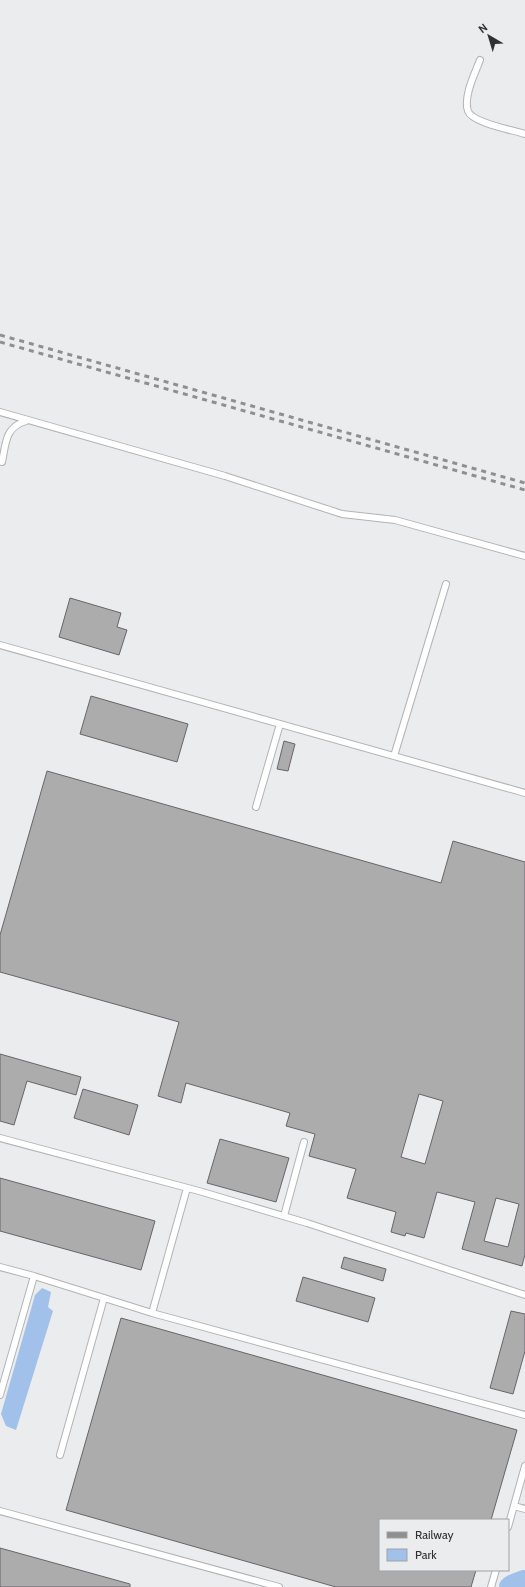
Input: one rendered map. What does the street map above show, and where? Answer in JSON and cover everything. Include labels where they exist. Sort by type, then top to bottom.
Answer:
[{"type":"lane","points":[[480,60],[469,90],[467,103],[468,112],[475,120],[525,134]]},
{"type":"lane","points":[[0,412],[224,476],[342,514],[395,520],[525,556]]},
{"type":"lane","points":[[1,463],[7,437],[11,428],[18,423],[27,420]]},
{"type":"lane","points":[[394,756],[446,584]]},
{"type":"lane","points":[[0,645],[525,793]]},
{"type":"lane","points":[[256,807],[280,724]]},
{"type":"lane","points":[[0,1138],[187,1188],[284,1216],[525,1295]]},
{"type":"lane","points":[[284,1216],[304,1142]]},
{"type":"lane","points":[[152,1313],[187,1188]]},
{"type":"lane","points":[[0,1267],[34,1276],[152,1313],[525,1415]]},
{"type":"lane","points":[[0,1395],[34,1276]]},
{"type":"lane","points":[[60,1455],[104,1298]]},
{"type":"lane","points":[[509,1524],[525,1466]]},
{"type":"lane","points":[[514,1506],[525,1509]]},
{"type":"lane","points":[[0,1511],[279,1587]]},
{"type":"lane","points":[[491,1587],[496,1571]]},
{"type":"green space","points":[[42,1288],[51,1292],[48,1307],[53,1311],[16,1430],[6,1426],[1,1414],[35,1295]]},
{"type":"green space","points":[[525,1570],[525,1587],[499,1587],[504,1578]]},
{"type":"building","points":[[70,598],[121,613],[117,627],[127,630],[119,655],[59,637]]},
{"type":"building","points":[[91,696],[188,724],[177,762],[80,734]]},
{"type":"building","points":[[284,741],[295,744],[288,771],[277,769]]},
{"type":"building","points":[[47,771],[441,883],[453,841],[525,862],[525,1254],[522,1266],[462,1249],[475,1202],[437,1192],[424,1238],[406,1233],[405,1236],[391,1232],[396,1212],[347,1198],[356,1169],[309,1156],[315,1134],[286,1126],[290,1113],[186,1083],[181,1103],[158,1096],[179,1022],[0,972],[0,935]],"holes":[[[419,1094],[443,1101],[425,1164],[401,1157]],[[496,1198],[519,1204],[508,1247],[484,1241]]]},
{"type":"building","points":[[0,1054],[81,1077],[76,1095],[27,1081],[14,1125],[0,1121]]},
{"type":"building","points":[[83,1089],[138,1105],[129,1135],[74,1118]]},
{"type":"building","points":[[220,1139],[289,1158],[276,1202],[207,1183]]},
{"type":"building","points":[[0,1178],[155,1221],[141,1270],[0,1231]]},
{"type":"building","points":[[344,1257],[386,1269],[383,1281],[341,1268]]},
{"type":"building","points":[[303,1277],[375,1298],[368,1322],[296,1301]]},
{"type":"building","points":[[511,1311],[525,1314],[525,1351],[513,1394],[490,1388]]},
{"type":"building","points":[[121,1318],[517,1430],[491,1519],[379,1519],[379,1571],[476,1571],[471,1587],[336,1587],[66,1510]]},
{"type":"building","points":[[0,1548],[130,1584],[130,1587],[0,1587]]},
{"type":"railway","points":[[0,335],[525,483]]},
{"type":"railway","points":[[0,342],[525,490]]}]
